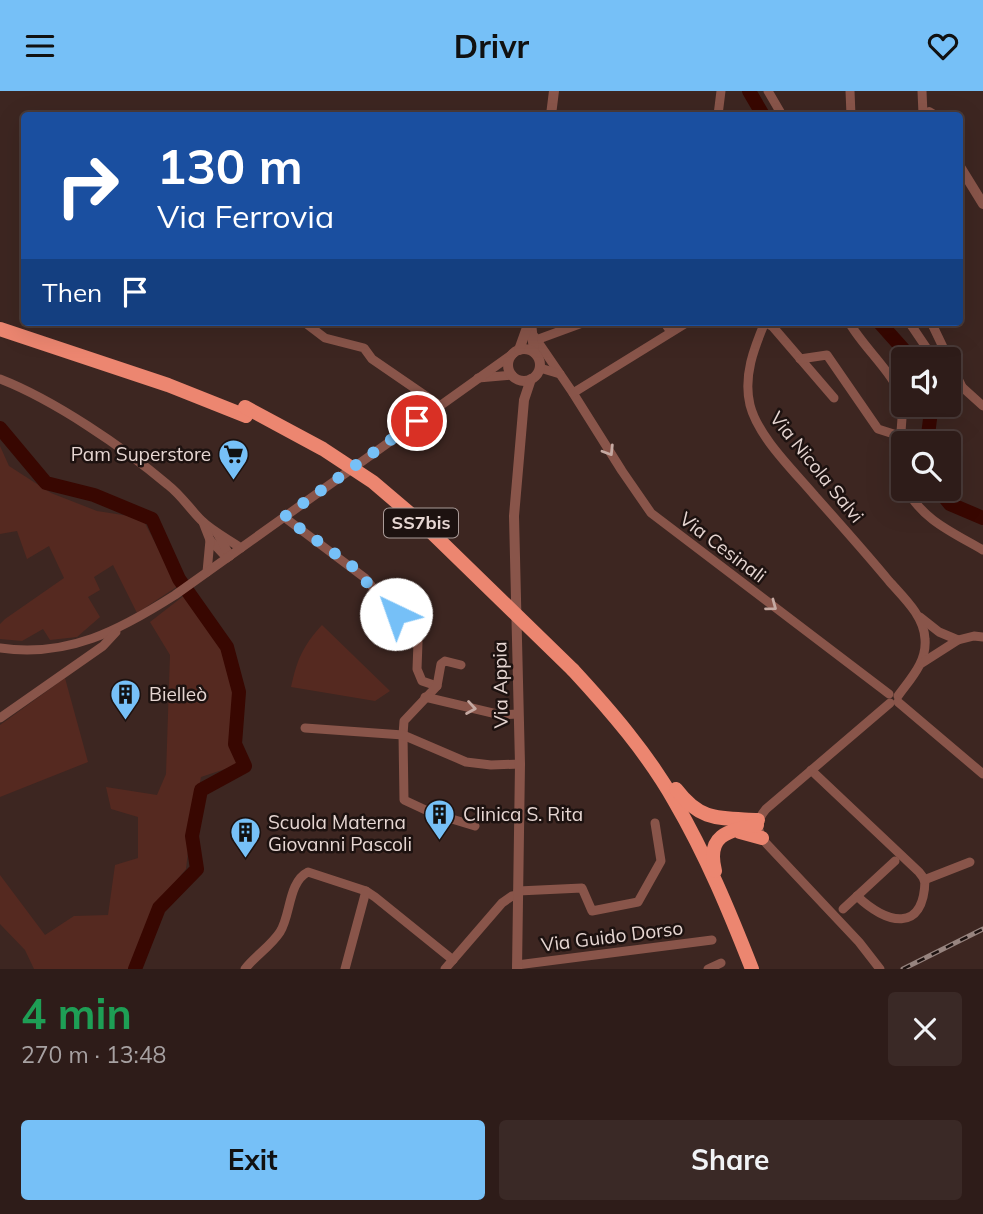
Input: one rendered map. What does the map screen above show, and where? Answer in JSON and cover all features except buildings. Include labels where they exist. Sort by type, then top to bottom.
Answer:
[{"type":"highway","name":"SS7bis","points":[[0,319],[186,382],[245,411],[313,452],[385,503],[570,673],[645,756],[675,802],[722,896],[752,969]]},
{"type":"highway","name":"SS7bis","points":[[0,329],[245,411]]},
{"type":"highway","name":"SS7bis","points":[[570,673],[662,796],[702,874],[742,969]]},
{"type":"highway","points":[[645,756],[665,773],[688,804],[699,813],[759,828]]},
{"type":"highway","points":[[722,896],[712,853],[718,840],[731,832],[759,828]]},
{"type":"street","points":[[551,112],[554,91]]},
{"type":"street","points":[[718,112],[721,91]]},
{"type":"street","points":[[768,91],[780,112]]},
{"type":"street","points":[[775,103],[776,91]]},
{"type":"street","points":[[850,91],[851,112]]},
{"type":"street","points":[[922,92],[925,112]]},
{"type":"street","points":[[963,172],[983,204]]},
{"type":"street","points":[[309,326],[325,338],[363,348],[372,359],[439,405]]},
{"type":"street","points":[[0,648],[23,651],[56,648],[94,640],[120,628],[175,595],[534,336],[570,326]]},
{"type":"street","points":[[667,326],[671,332]]},
{"type":"street","points":[[573,393],[681,326]]},
{"type":"street","name":"Via Nicola Salvi","points":[[763,326],[752,356],[748,386],[750,404],[759,426],[786,463],[917,615]]},
{"type":"street","points":[[771,326],[834,398]]},
{"type":"street","points":[[851,326],[857,338],[891,380]]},
{"type":"street","points":[[912,326],[926,347]]},
{"type":"street","points":[[933,326],[962,387],[983,405]]},
{"type":"street","points":[[476,378],[531,379],[540,369],[534,336]]},
{"type":"street","points":[[516,351],[527,349],[534,336]]},
{"type":"street","name":"Via Cesinali","points":[[534,336],[651,513],[894,699],[983,773]]},
{"type":"street","points":[[514,377],[508,366],[516,351]]},
{"type":"street","points":[[800,359],[827,355],[877,429],[891,433]]},
{"type":"street","points":[[540,369],[560,373]]},
{"type":"street","name":"Via Appia","points":[[514,377],[524,400]]},
{"type":"street","points":[[0,379],[21,387],[136,460],[170,486],[203,522],[241,548]]},
{"type":"street","name":"Via Appia","points":[[517,967],[520,764],[514,516],[524,400],[531,379]]},
{"type":"street","points":[[913,501],[931,520],[983,550]]},
{"type":"street","points":[[284,517],[365,578],[418,642],[417,669],[422,681],[437,686]]},
{"type":"street","points":[[203,522],[210,540],[228,557]]},
{"type":"street","points":[[214,528],[228,557]]},
{"type":"street","points":[[207,572],[210,540]]},
{"type":"street","points":[[917,615],[958,640]]},
{"type":"street","points":[[878,966],[759,828],[766,809],[894,699],[920,664],[925,654],[924,632],[917,615]]},
{"type":"street","points":[[0,718],[103,646],[120,628]]},
{"type":"street","points":[[924,632],[936,629]]},
{"type":"street","points":[[920,664],[958,640],[983,637]]},
{"type":"street","points":[[461,665],[445,661],[441,664],[437,686],[404,721],[404,800],[432,813],[475,826]]},
{"type":"street","points":[[425,697],[501,715],[518,714]]},
{"type":"street","points":[[305,727],[403,735],[466,762],[520,764]]},
{"type":"street","points":[[811,770],[919,872],[924,880],[925,889],[920,908],[907,919],[889,918],[857,896]]},
{"type":"street","points":[[445,969],[502,903],[518,893],[582,888],[592,911],[638,902],[661,861],[654,823]]},
{"type":"street","points":[[843,909],[895,860]]},
{"type":"street","points":[[924,880],[970,862]]},
{"type":"street","points":[[245,969],[280,932],[293,894],[304,874],[313,873],[366,891],[453,960]]},
{"type":"street","points":[[345,969],[366,891]]},
{"type":"street","name":"Via Guido Dorso","points":[[517,967],[712,940]]},
{"type":"street","points":[[708,969],[721,963]]},
{"type":"shaded area","points":[[0,446],[9,466],[51,493],[97,511],[142,518],[178,586],[137,613],[113,565],[94,577],[100,590],[88,597],[100,617],[77,637],[50,640],[43,629],[22,641],[0,639],[0,624],[5,619],[64,578],[49,546],[27,559],[17,531],[0,534]]},
{"type":"shaded area","points":[[186,594],[223,648],[236,690],[232,744],[240,764],[201,777],[186,869],[156,905],[132,969],[34,969],[25,950],[0,924],[0,875],[45,935],[74,916],[108,915],[115,865],[138,858],[138,817],[111,809],[106,787],[157,795],[166,774],[170,655],[150,622]]},
{"type":"shaded area","points":[[322,625],[390,691],[375,701],[291,687],[302,653]]},
{"type":"shaded area","points":[[65,678],[88,762],[0,797],[0,725]]},
{"type":"waterway","points":[[749,91],[761,112]]},
{"type":"waterway","points":[[883,326],[901,347]]},
{"type":"waterway","points":[[928,431],[930,417]]},
{"type":"waterway","points":[[0,428],[46,483],[94,495],[152,519],[179,579],[227,647],[239,692],[235,744],[245,766],[201,790],[192,836],[197,869],[159,908],[135,969]]},
{"type":"waterway","points":[[948,501],[983,518]]},
{"type":"railway","points":[[903,969],[983,929]]},
{"type":"place","name":"Pam Superstore","points":[[234,481]]},
{"type":"place","name":"Bielleò","points":[[126,721]]},
{"type":"place","name":"Clinica S. Rita","points":[[440,841]]},
{"type":"place","name":"Scuola Materna Giovanni Pascoli","points":[[245,860]]},
{"type":"route","points":[[396,614],[351,565],[284,517],[417,421]]}]
